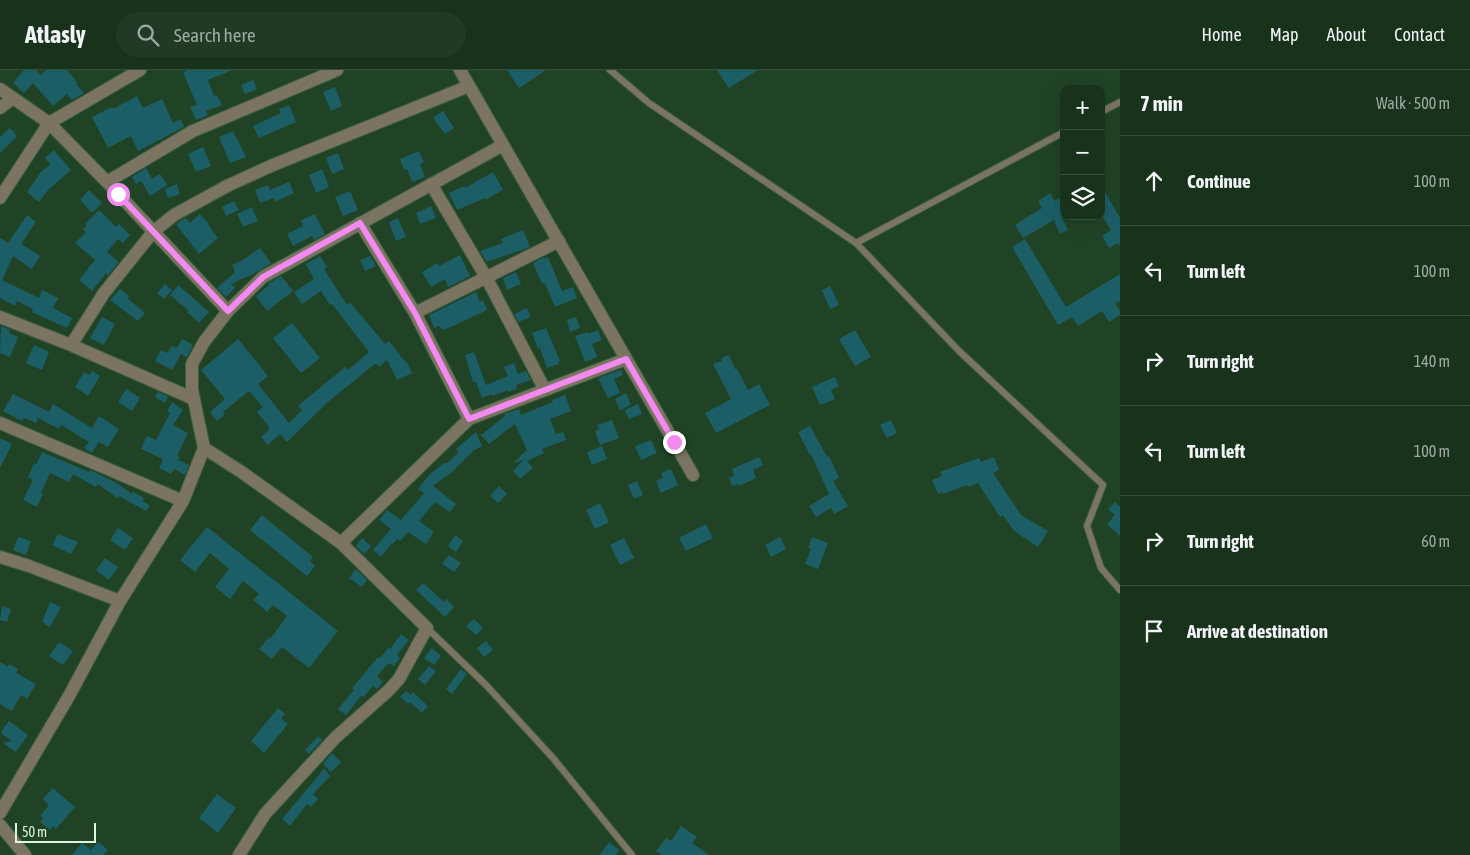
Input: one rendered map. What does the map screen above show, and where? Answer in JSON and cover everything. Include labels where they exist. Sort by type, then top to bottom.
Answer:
[{"type":"street","points":[[0,198],[49,123],[140,70]]},
{"type":"street","points":[[107,182],[193,131],[337,70]]},
{"type":"street","points":[[460,70],[693,475]]},
{"type":"street","points":[[71,345],[104,292],[153,232],[174,215],[229,185],[273,165],[469,86]]},
{"type":"street","points":[[0,89],[49,123],[228,311]]},
{"type":"street","points":[[0,108],[13,98]]},
{"type":"street","points":[[0,813],[69,696],[120,601],[182,501],[204,448],[192,390],[192,364],[204,342],[228,311],[263,277],[503,145]]},
{"type":"street","points":[[431,184],[486,277],[545,390]]},
{"type":"street","points":[[360,223],[415,313],[469,419]]},
{"type":"street","points":[[415,313],[559,242]]},
{"type":"street","points":[[0,317],[71,345],[194,399]]},
{"type":"street","points":[[341,543],[469,419],[626,359]]},
{"type":"street","points":[[0,423],[182,501]]},
{"type":"street","points":[[204,448],[243,473],[341,543],[427,628],[399,679],[388,692],[336,737],[264,814],[239,855]]},
{"type":"street","points":[[0,557],[29,566],[120,601]]},
{"type":"street","points":[[0,825],[26,855]]},
{"type":"lane","points":[[610,70],[649,103],[856,243],[959,351],[1103,485],[1087,526],[1100,568],[1120,590]]},
{"type":"lane","points":[[1105,110],[1120,102]]},
{"type":"lane","points":[[856,243],[1060,134]]},
{"type":"lane","points":[[427,628],[486,685],[553,758],[632,855]]},
{"type":"building","points":[[24,70],[36,70],[41,75],[46,70],[67,70],[84,93],[72,100],[67,94],[53,106],[33,83],[24,93],[13,83]]},
{"type":"building","points":[[188,70],[232,70],[208,80],[214,96],[217,95],[222,105],[206,111],[208,115],[196,120],[190,107],[197,105],[183,72]]},
{"type":"building","points":[[507,70],[546,70],[519,88]]},
{"type":"building","points":[[717,70],[758,70],[729,88]]},
{"type":"building","points":[[253,80],[257,89],[245,94],[241,85]]},
{"type":"building","points":[[335,87],[342,106],[331,111],[323,92]]},
{"type":"building","points":[[137,96],[143,108],[162,99],[173,123],[181,119],[184,127],[138,151],[131,136],[108,148],[92,117],[102,112],[104,113],[103,111],[112,107],[113,109]]},
{"type":"building","points":[[289,105],[296,122],[259,138],[253,126],[281,113],[279,109]]},
{"type":"building","points":[[443,111],[454,128],[445,134],[433,118]]},
{"type":"building","points":[[10,128],[17,136],[0,153],[0,137]]},
{"type":"building","points":[[233,131],[246,157],[230,163],[219,137]]},
{"type":"building","points":[[203,147],[211,166],[196,172],[188,154]]},
{"type":"building","points":[[54,150],[71,170],[48,190],[39,202],[27,192],[41,172],[51,164],[45,158]]},
{"type":"building","points":[[419,151],[424,162],[420,164],[425,177],[412,182],[407,169],[404,170],[400,159]]},
{"type":"building","points":[[338,153],[344,169],[332,174],[326,158]]},
{"type":"building","points":[[146,168],[152,179],[160,174],[167,185],[150,196],[141,181],[136,184],[132,177]]},
{"type":"building","points":[[322,169],[329,187],[316,193],[309,175]]},
{"type":"building","points":[[493,172],[503,190],[485,200],[485,198],[457,210],[449,193],[465,186],[465,188]]},
{"type":"building","points":[[289,182],[294,193],[275,202],[274,198],[260,203],[255,190],[268,185],[270,190]]},
{"type":"building","points":[[177,184],[180,194],[168,198],[165,189]]},
{"type":"building","points":[[89,190],[102,203],[92,213],[80,200]]},
{"type":"building","points":[[350,191],[358,210],[343,216],[335,197]]},
{"type":"building","points":[[1105,192],[1120,218],[1120,246],[1118,243],[1109,248],[1102,236],[1111,230],[1105,220]]},
{"type":"building","points":[[1050,193],[1055,201],[1060,198],[1060,220],[1063,220],[1068,230],[1060,234],[1054,220],[1023,238],[1015,225],[1042,208],[1038,201]]},
{"type":"building","points":[[234,201],[239,210],[226,216],[222,207]]},
{"type":"building","points":[[431,206],[436,218],[420,224],[416,213]]},
{"type":"building","points":[[252,207],[258,221],[243,227],[237,214]]},
{"type":"building","points":[[99,210],[116,227],[119,224],[130,235],[123,243],[118,239],[107,252],[119,262],[108,275],[106,273],[92,291],[79,280],[95,260],[75,243],[86,232],[83,229],[87,226],[85,224]]},
{"type":"building","points":[[200,214],[218,238],[199,254],[176,224],[186,218],[190,223]]},
{"type":"building","points":[[315,214],[325,234],[314,240],[312,236],[293,246],[287,234],[303,226],[301,220]]},
{"type":"building","points":[[27,215],[36,222],[21,244],[40,256],[32,269],[13,256],[2,280],[39,298],[42,290],[58,298],[53,308],[72,318],[67,328],[32,312],[33,309],[17,301],[15,306],[0,298],[0,238],[8,243]]},
{"type":"building","points":[[398,218],[406,237],[396,241],[389,222]]},
{"type":"building","points":[[523,230],[530,247],[487,262],[480,251],[503,243],[501,239]]},
{"type":"building","points":[[1025,239],[1066,307],[1120,274],[1120,301],[1115,303],[1120,311],[1120,315],[1109,322],[1102,311],[1078,326],[1072,317],[1058,325],[1012,247]]},
{"type":"building","points":[[260,248],[271,263],[231,284],[235,288],[226,297],[217,288],[235,272],[232,265]]},
{"type":"building","points":[[460,255],[470,276],[448,287],[445,279],[431,287],[422,272],[437,263],[439,266]]},
{"type":"building","points":[[320,256],[327,267],[324,269],[347,305],[350,302],[385,344],[389,341],[407,362],[412,373],[397,380],[387,360],[379,367],[376,363],[328,402],[287,442],[280,434],[268,445],[261,437],[270,428],[257,412],[263,407],[249,391],[223,412],[225,414],[217,421],[210,412],[225,399],[201,370],[238,339],[268,376],[258,384],[289,423],[302,410],[298,406],[345,367],[348,370],[369,352],[332,304],[330,305],[321,291],[302,304],[294,292],[314,279],[306,264]]},
{"type":"building","points":[[370,256],[376,266],[365,271],[360,260]]},
{"type":"building","points":[[544,257],[545,259],[548,257],[562,291],[573,287],[577,298],[555,307],[545,283],[542,284],[533,263]]},
{"type":"building","points":[[516,272],[521,284],[507,290],[503,278]]},
{"type":"building","points":[[281,276],[293,291],[267,311],[256,296],[268,284]]},
{"type":"building","points":[[165,284],[172,290],[164,299],[157,293]]},
{"type":"building","points":[[178,285],[209,312],[199,323],[187,312],[189,311],[170,295]]},
{"type":"building","points":[[830,286],[839,305],[830,309],[822,290]]},
{"type":"building","points":[[120,289],[129,296],[127,298],[145,313],[138,321],[110,300]]},
{"type":"building","points":[[476,292],[480,302],[483,300],[487,310],[451,327],[442,330],[440,326],[434,328],[429,315]]},
{"type":"building","points":[[527,308],[531,317],[518,322],[514,314]]},
{"type":"building","points":[[102,317],[115,324],[104,345],[90,338]]},
{"type":"building","points":[[576,317],[580,328],[570,332],[567,320]]},
{"type":"building","points":[[292,323],[320,358],[301,373],[273,338]]},
{"type":"building","points":[[1,326],[10,330],[9,333],[18,337],[10,357],[0,354]]},
{"type":"building","points":[[546,328],[560,361],[558,362],[559,364],[547,368],[532,333]]},
{"type":"building","points":[[598,330],[602,340],[592,344],[597,357],[585,362],[575,336],[588,332],[589,334]]},
{"type":"building","points":[[855,330],[871,357],[855,366],[839,339]]},
{"type":"building","points":[[182,339],[193,345],[187,357],[181,354],[172,370],[155,361],[161,350],[167,353],[172,346],[177,348]]},
{"type":"building","points":[[34,345],[49,352],[42,370],[26,363]]},
{"type":"building","points":[[474,352],[486,385],[508,376],[504,367],[514,363],[518,374],[526,371],[531,380],[516,385],[517,389],[509,392],[508,390],[482,398],[476,382],[473,382],[465,355]]},
{"type":"building","points":[[729,355],[748,390],[759,384],[770,405],[716,433],[705,413],[731,399],[713,364],[722,361],[721,358]]},
{"type":"building","points":[[621,370],[623,375],[614,379],[620,393],[608,398],[598,378]]},
{"type":"building","points":[[92,371],[100,376],[88,396],[75,387],[84,372],[90,375]]},
{"type":"building","points":[[835,377],[839,386],[831,390],[835,399],[820,405],[812,387]]},
{"type":"building","points":[[126,389],[140,398],[132,411],[118,402]]},
{"type":"building","points":[[158,392],[168,396],[165,403],[155,397]]},
{"type":"building","points":[[626,393],[631,405],[620,410],[615,399]]},
{"type":"building","points":[[13,394],[49,412],[53,404],[92,428],[99,416],[119,429],[108,447],[99,442],[92,453],[84,448],[89,442],[61,425],[59,429],[38,418],[36,423],[24,418],[22,421],[3,411]]},
{"type":"building","points":[[565,395],[571,411],[550,419],[556,434],[563,432],[566,440],[542,449],[544,453],[527,461],[533,468],[520,479],[513,471],[523,460],[514,462],[527,450],[515,424],[489,444],[481,435],[505,416],[504,414],[519,409],[521,415]]},
{"type":"building","points":[[172,402],[183,410],[173,425],[188,433],[177,456],[180,457],[178,460],[189,465],[185,475],[174,469],[171,474],[159,468],[163,459],[141,449],[147,436],[156,440],[170,413],[167,411]]},
{"type":"building","points":[[638,404],[642,414],[629,419],[625,410]]},
{"type":"building","points":[[612,420],[619,438],[600,445],[595,431],[599,429],[597,425]]},
{"type":"building","points":[[891,420],[897,433],[887,438],[880,425]]},
{"type":"building","points":[[810,426],[827,457],[829,456],[839,478],[833,481],[848,506],[834,514],[831,508],[816,517],[809,506],[829,494],[811,454],[798,432]]},
{"type":"building","points":[[476,432],[482,446],[473,451],[452,472],[433,486],[456,504],[450,512],[435,502],[419,521],[434,532],[426,544],[408,532],[400,541],[397,539],[392,543],[381,557],[373,550],[391,529],[379,520],[387,510],[401,520],[424,493],[418,489],[429,475],[445,462],[446,464],[459,452],[456,449]]},
{"type":"building","points":[[0,438],[12,444],[0,468]]},
{"type":"building","points":[[651,440],[657,453],[641,460],[635,446]]},
{"type":"building","points":[[602,446],[607,459],[592,465],[587,452]]},
{"type":"building","points":[[42,452],[89,472],[90,470],[115,482],[132,494],[133,492],[144,498],[143,501],[150,506],[146,511],[119,496],[117,498],[98,484],[96,487],[73,474],[69,482],[50,473],[37,507],[23,500],[33,480],[28,477],[34,463],[36,465]]},
{"type":"building","points":[[759,457],[763,465],[753,470],[756,478],[739,486],[738,484],[732,486],[729,478],[734,476],[732,469]]},
{"type":"building","points":[[994,457],[999,470],[993,473],[1021,515],[1048,531],[1038,547],[1014,531],[1003,515],[1000,517],[978,483],[938,494],[932,480],[942,476],[940,472],[979,458],[981,462]]},
{"type":"building","points":[[671,469],[678,485],[661,493],[656,481],[663,478],[661,473]]},
{"type":"building","points":[[637,481],[643,495],[634,499],[628,485]]},
{"type":"building","points":[[499,486],[507,494],[498,503],[490,496]]},
{"type":"building","points":[[1115,502],[1120,507],[1120,536],[1107,524],[1115,515],[1108,509]]},
{"type":"building","points":[[600,503],[609,522],[595,529],[586,510]]},
{"type":"building","points":[[262,515],[313,557],[310,561],[315,566],[307,576],[250,530]]},
{"type":"building","points":[[706,524],[713,538],[686,551],[679,538]]},
{"type":"building","points":[[207,527],[338,631],[309,668],[282,647],[272,659],[259,649],[269,637],[271,638],[287,616],[273,605],[267,612],[253,600],[259,594],[243,581],[230,599],[215,587],[229,569],[210,553],[195,572],[180,560]]},
{"type":"building","points":[[118,528],[133,538],[125,550],[110,540]]},
{"type":"building","points":[[58,534],[78,542],[71,554],[52,545]]},
{"type":"building","points":[[455,535],[463,541],[456,552],[448,546]]},
{"type":"building","points":[[18,537],[31,541],[26,555],[13,550]]},
{"type":"building","points":[[780,537],[786,549],[771,557],[765,545]]},
{"type":"building","points":[[812,537],[828,543],[818,569],[805,564],[811,549],[808,548]]},
{"type":"building","points":[[362,538],[371,546],[364,554],[356,546]]},
{"type":"building","points":[[624,538],[634,558],[620,565],[610,545]]},
{"type":"building","points":[[449,555],[461,563],[454,572],[442,564]]},
{"type":"building","points":[[105,558],[118,567],[109,580],[96,570]]},
{"type":"building","points":[[356,569],[367,580],[362,587],[349,578]]},
{"type":"building","points":[[423,583],[444,602],[446,599],[454,607],[445,617],[416,590]]},
{"type":"building","points":[[50,602],[61,607],[50,627],[42,622]]},
{"type":"building","points":[[2,606],[11,609],[7,622],[0,620]]},
{"type":"building","points":[[474,619],[483,628],[476,635],[466,626]]},
{"type":"building","points":[[401,634],[409,640],[397,655],[400,658],[394,666],[389,663],[377,676],[383,682],[377,689],[373,686],[363,697],[361,696],[346,715],[338,709],[354,690],[352,688],[378,657],[380,658],[388,648],[390,649]]},
{"type":"building","points":[[486,641],[493,650],[484,657],[477,648]]},
{"type":"building","points":[[59,642],[73,651],[63,665],[49,656]]},
{"type":"building","points":[[432,648],[441,656],[434,665],[424,658]]},
{"type":"building","points":[[0,662],[8,667],[9,664],[18,669],[16,673],[36,684],[27,699],[21,695],[12,711],[0,704]]},
{"type":"building","points":[[429,666],[436,671],[425,685],[418,679]]},
{"type":"building","points":[[461,669],[467,674],[452,694],[446,689]]},
{"type":"building","points":[[406,691],[410,695],[413,692],[428,706],[422,713],[410,702],[408,704],[400,697]]},
{"type":"building","points":[[278,708],[285,714],[281,718],[288,724],[264,753],[251,741]]},
{"type":"building","points":[[9,721],[28,735],[16,752],[3,743],[12,741],[2,734],[2,730]]},
{"type":"building","points":[[318,736],[322,740],[309,754],[305,750]]},
{"type":"building","points":[[332,753],[341,762],[331,772],[323,764]]},
{"type":"building","points":[[324,769],[330,776],[313,794],[318,799],[311,807],[307,804],[290,826],[282,819]]},
{"type":"building","points":[[53,788],[75,807],[56,829],[53,826],[50,830],[40,822],[43,818],[40,816],[49,805],[43,799]]},
{"type":"building","points":[[217,794],[236,808],[218,833],[199,818]]},
{"type":"building","points":[[681,826],[697,837],[692,843],[709,855],[662,855],[656,851],[666,838],[671,841]]},
{"type":"building","points":[[98,842],[108,850],[103,855],[72,855],[82,843],[91,850]]},
{"type":"building","points":[[609,842],[619,850],[616,855],[600,855]]},
{"type":"route","points":[[118,194],[228,311],[263,277],[360,223],[415,313],[469,419],[626,359],[674,442]]}]
